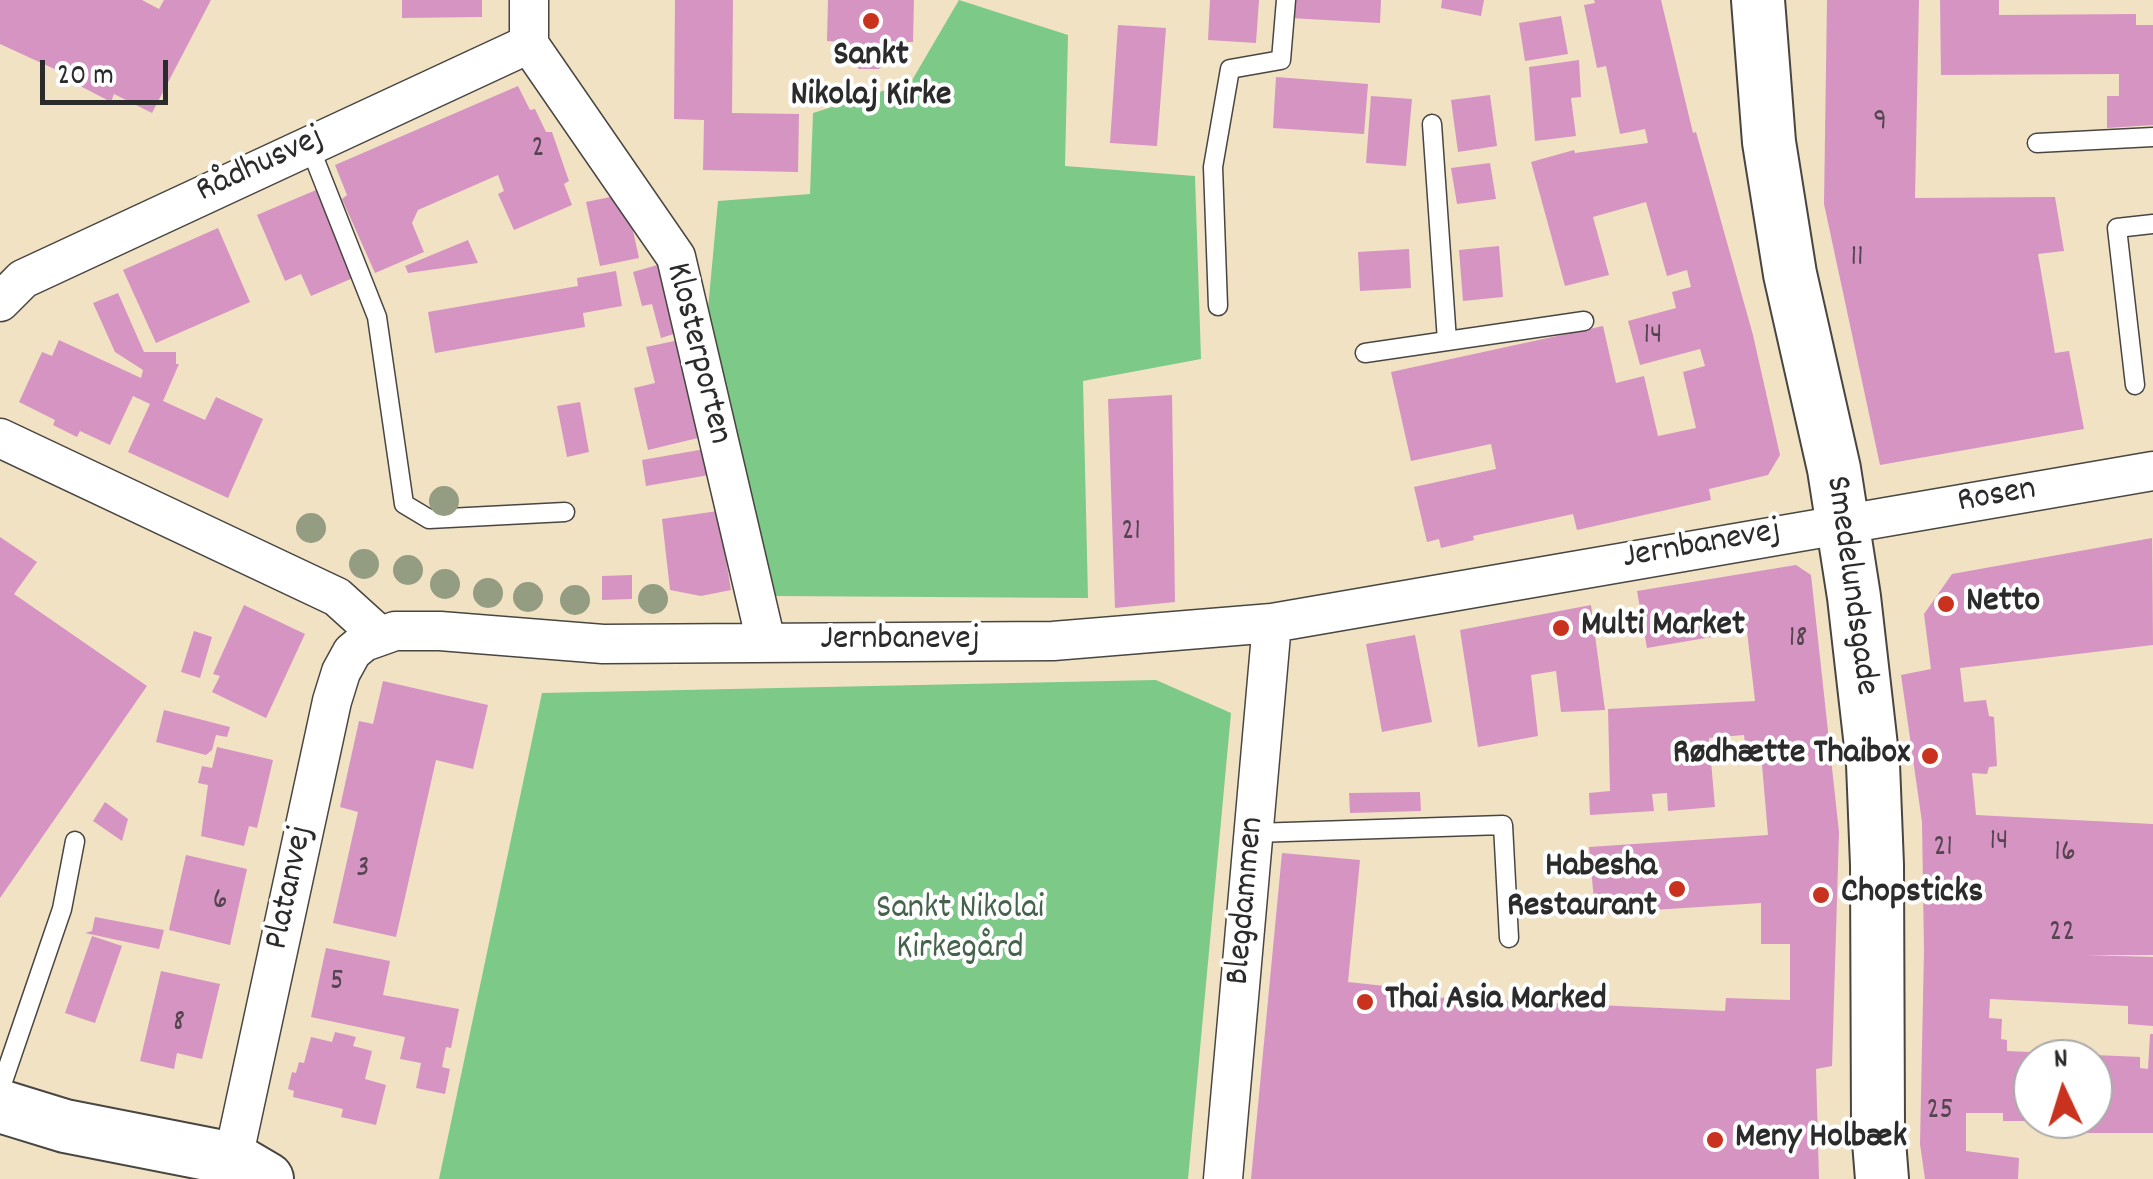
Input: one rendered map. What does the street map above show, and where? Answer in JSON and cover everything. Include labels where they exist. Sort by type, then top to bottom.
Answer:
[{"type":"street","points":[[529,0],[529,44]]},
{"type":"street","name":"Smedelundsgade","points":[[1758,0],[1769,142],[1790,274],[1834,468],[1854,597],[1872,764],[1882,1179]]},
{"type":"street","name":"Rådhusvej","points":[[0,302],[23,279],[529,44]]},
{"type":"street","name":"Klosterporten","points":[[529,44],[676,257],[766,642]]},
{"type":"street","points":[[0,438],[337,597],[379,635]]},
{"type":"street","name":"Rosen","points":[[1842,525],[2153,470]]},
{"type":"street","name":"Jernbanevej","points":[[379,635],[412,629],[559,643],[1053,641],[1272,623],[1842,525]]},
{"type":"street","name":"Blegdammen","points":[[1223,1179],[1272,623]]},
{"type":"street","name":"Platanvej","points":[[250,1169],[332,701],[352,652],[379,635]]},
{"type":"street","points":[[0,1106],[65,1126],[250,1169]]},
{"type":"lane","points":[[1218,306],[1213,167],[1230,69],[1281,60],[1286,0]]},
{"type":"lane","points":[[1432,124],[1447,342]]},
{"type":"lane","points":[[2037,143],[2153,137]]},
{"type":"lane","points":[[308,145],[378,317],[404,504],[429,519],[564,512]]},
{"type":"lane","points":[[2135,385],[2117,228],[2153,224]]},
{"type":"lane","points":[[1365,353],[1584,321]]},
{"type":"lane","points":[[1254,832],[1503,825],[1509,938]]},
{"type":"lane","points":[[0,1090],[62,909],[74,841]]},
{"type":"green space","points":[[959,0],[1068,35],[1065,166],[1195,176],[1201,359],[1083,381],[1088,598],[773,596],[708,309],[718,201],[810,194],[813,113],[911,82]]},
{"type":"green space","name":"Sankt Nikolai Kirkegård","points":[[1156,680],[1231,713],[1188,1179],[439,1179],[542,693]]},
{"type":"building","points":[[0,0],[142,0],[159,9],[164,0],[211,0],[152,113],[114,94],[111,102],[59,75],[61,72],[0,44]]},
{"type":"building","points":[[402,0],[482,0],[482,17],[402,18]]},
{"type":"building","points":[[675,0],[733,0],[732,113],[799,114],[798,172],[703,170],[704,120],[674,119]]},
{"type":"building","name":"Sankt Nikolaj Kirke","points":[[828,0],[914,0],[913,42],[897,42],[897,51],[879,69],[859,69],[842,50],[842,42],[827,41]]},
{"type":"building","points":[[1210,0],[1259,0],[1256,43],[1208,40]]},
{"type":"building","points":[[1290,0],[1381,0],[1380,23],[1289,18]]},
{"type":"building","points":[[1442,0],[1484,0],[1481,16],[1441,8]]},
{"type":"building","points":[[1594,0],[1661,0],[1693,133],[1696,132],[1753,335],[1780,455],[1768,475],[1709,489],[1711,500],[1577,530],[1573,514],[1473,536],[1474,540],[1441,548],[1439,539],[1427,542],[1414,487],[1496,469],[1491,444],[1411,461],[1391,372],[1603,326],[1616,383],[1644,376],[1658,436],[1696,428],[1683,372],[1705,366],[1700,349],[1640,365],[1628,321],[1676,308],[1672,292],[1691,287],[1687,270],[1667,276],[1646,202],[1593,217],[1609,275],[1565,286],[1531,162],[1574,150],[1575,153],[1648,143],[1645,129],[1620,134],[1606,66],[1597,68],[1584,5],[1595,3]]},
{"type":"building","points":[[1827,0],[1919,0],[1915,198],[2055,197],[2064,251],[2038,254],[2055,353],[2069,351],[2084,429],[1880,465],[1824,204]]},
{"type":"building","points":[[1940,0],[1999,0],[1999,15],[2136,14],[2136,25],[2153,25],[2153,125],[2107,128],[2107,96],[2119,96],[2119,74],[1941,75]]},
{"type":"building","points":[[1561,16],[1568,54],[1525,61],[1519,23]]},
{"type":"building","points":[[1118,25],[1166,28],[1157,146],[1110,143]]},
{"type":"building","points":[[1579,60],[1581,97],[1571,98],[1576,136],[1535,141],[1529,67]]},
{"type":"building","points":[[1276,77],[1368,84],[1364,134],[1273,128]]},
{"type":"building","points":[[518,86],[546,132],[552,132],[569,181],[564,184],[572,205],[514,230],[498,194],[504,191],[498,175],[418,210],[412,223],[424,252],[375,273],[342,199],[347,195],[335,165]]},
{"type":"building","points":[[1490,95],[1497,146],[1458,152],[1451,100]]},
{"type":"building","points":[[1371,96],[1412,99],[1406,166],[1366,163]]},
{"type":"building","points":[[1490,163],[1496,199],[1457,204],[1451,168]]},
{"type":"building","points":[[316,190],[353,278],[311,296],[301,274],[285,281],[257,215]]},
{"type":"building","points":[[625,194],[639,258],[600,266],[586,202]]},
{"type":"building","points":[[218,228],[250,302],[156,343],[123,270]]},
{"type":"building","points":[[468,240],[478,263],[408,273],[405,266]]},
{"type":"building","points":[[1499,246],[1503,297],[1463,301],[1459,250]]},
{"type":"building","points":[[1409,249],[1411,288],[1360,291],[1358,252]]},
{"type":"building","points":[[661,264],[677,333],[661,338],[652,304],[642,306],[633,272]]},
{"type":"building","points":[[616,271],[622,306],[583,313],[585,327],[435,353],[428,312],[578,286],[577,278]]},
{"type":"building","points":[[118,293],[144,352],[176,352],[179,364],[163,401],[205,420],[216,397],[263,419],[228,498],[128,452],[150,404],[133,396],[110,445],[80,431],[77,437],[53,425],[55,420],[19,402],[42,352],[52,356],[59,340],[141,378],[143,370],[115,352],[93,303]]},
{"type":"building","points":[[679,340],[702,437],[648,450],[634,388],[655,383],[646,347]]},
{"type":"building","points":[[1172,395],[1175,602],[1115,608],[1108,399]]},
{"type":"building","points":[[580,402],[589,452],[567,457],[557,406]]},
{"type":"building","points":[[705,449],[709,475],[646,486],[642,460]]},
{"type":"building","points":[[718,511],[731,590],[701,596],[670,590],[662,519]]},
{"type":"building","points":[[0,537],[37,562],[14,594],[147,686],[0,898]]},
{"type":"building","points":[[2152,538],[2153,645],[1960,668],[1964,702],[1986,700],[1989,716],[1994,717],[1997,766],[1989,767],[1987,774],[1972,773],[1976,815],[2153,824],[2153,955],[2086,955],[2153,957],[2153,1026],[2128,1024],[2128,1006],[1990,999],[1989,1018],[2002,1019],[2001,1039],[2007,1040],[2007,1051],[2013,1051],[2013,1121],[2003,1121],[2003,1113],[1966,1113],[1966,1151],[2019,1158],[2018,1179],[1925,1179],[1920,1144],[1922,822],[1901,675],[1931,669],[1924,614],[1952,574]]},
{"type":"building","points":[[1796,565],[1811,575],[1839,832],[1832,1066],[1816,1069],[1819,1179],[1251,1179],[1282,853],[1360,860],[1348,982],[1385,986],[1385,995],[1725,1011],[1726,998],[1790,1000],[1790,944],[1761,944],[1761,903],[1607,913],[1606,899],[1594,900],[1589,847],[1768,835],[1761,753],[1746,754],[1744,735],[1709,738],[1715,807],[1668,811],[1667,793],[1652,794],[1654,811],[1590,815],[1589,793],[1610,791],[1608,709],[1755,701],[1747,631],[1647,648],[1637,591]]},
{"type":"building","points":[[632,575],[632,599],[602,600],[602,576]]},
{"type":"building","points":[[244,605],[305,634],[266,718],[212,692],[220,676],[213,674]]},
{"type":"building","points":[[1591,605],[1605,710],[1561,712],[1556,671],[1531,675],[1538,736],[1478,747],[1460,630]]},
{"type":"building","points":[[194,631],[212,637],[200,678],[181,672]]},
{"type":"building","points":[[1415,635],[1432,722],[1382,732],[1366,644]]},
{"type":"building","points":[[383,681],[488,705],[473,769],[436,760],[396,937],[333,923],[358,812],[340,807],[359,721],[373,724]]},
{"type":"building","points":[[164,710],[230,727],[227,737],[216,735],[212,750],[206,755],[156,742]]},
{"type":"building","points":[[217,747],[273,760],[257,828],[249,826],[244,846],[201,836],[208,785],[198,783],[202,766],[212,768]]},
{"type":"building","points":[[1420,792],[1421,811],[1350,813],[1349,793]]},
{"type":"building","points":[[105,802],[128,819],[122,841],[93,821]]},
{"type":"building","points":[[186,855],[247,869],[230,945],[169,930]]},
{"type":"building","points":[[95,917],[164,930],[159,949],[85,933],[92,931]]},
{"type":"building","points":[[92,936],[122,946],[95,1023],[65,1013]]},
{"type":"building","points":[[326,948],[390,961],[383,995],[459,1009],[451,1048],[446,1047],[442,1067],[450,1069],[445,1094],[416,1088],[421,1063],[400,1059],[405,1037],[311,1017]]},
{"type":"building","points":[[161,971],[220,984],[202,1059],[177,1053],[174,1069],[140,1061]]},
{"type":"building","points":[[335,1032],[356,1037],[353,1046],[372,1051],[365,1079],[386,1085],[376,1125],[341,1117],[343,1109],[293,1097],[294,1091],[288,1089],[292,1072],[296,1073],[299,1062],[304,1063],[311,1037],[332,1042]]},
{"type":"building","points":[[2150,1034],[2153,1034],[2153,1133],[2113,1133],[2113,1056],[2140,1057],[2140,1068],[2148,1069]]},
{"type":"place","name":"Sankt Nikolaj Kirke","points":[[871,21]]},
{"type":"place","name":"Netto","points":[[1946,604]]},
{"type":"place","name":"Multi Market","points":[[1561,628]]},
{"type":"place","name":"Rødhætte Thaibox","points":[[1930,756]]},
{"type":"place","name":"Habesha Restaurant","points":[[1677,889]]},
{"type":"place","name":"Chopsticks","points":[[1821,895]]},
{"type":"place","name":"Thai Asia Marked","points":[[1365,1002]]},
{"type":"place","name":"Meny Holbæk","points":[[1715,1140]]}]
